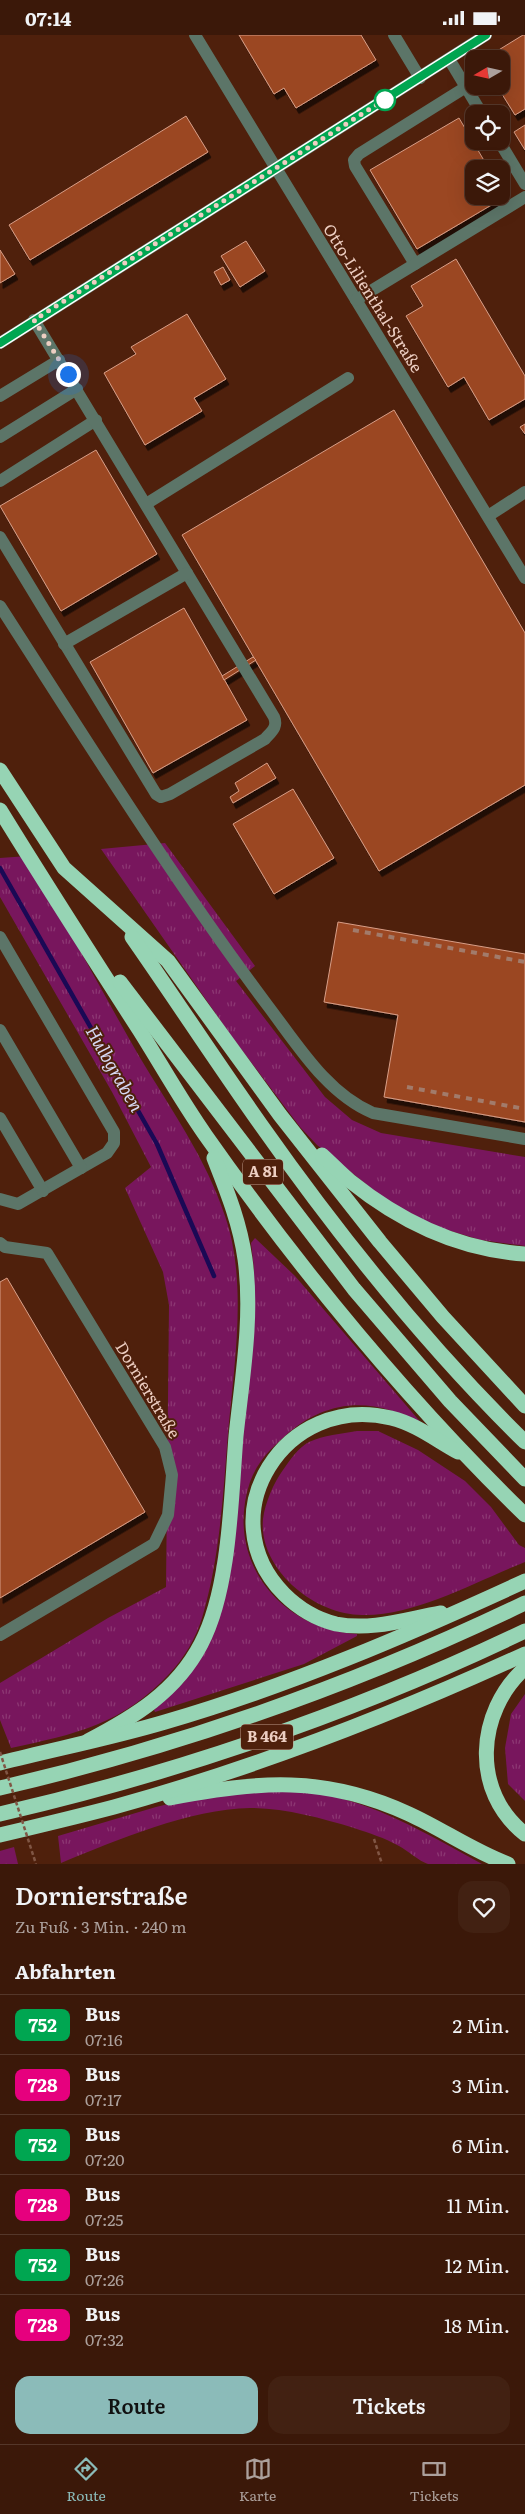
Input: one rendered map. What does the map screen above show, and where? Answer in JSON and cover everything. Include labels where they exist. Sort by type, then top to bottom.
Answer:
[{"type":"highway","name":"A 81","points":[[0,770],[64,868],[118,918],[243,1100],[324,1211],[437,1347],[525,1443]]},
{"type":"highway","name":"A 81","points":[[0,810],[23,847],[72,911],[140,1011],[331,1261],[419,1366],[525,1479]]},
{"type":"highway","points":[[23,847],[206,1135],[277,1233],[332,1302],[467,1457],[525,1515]]},
{"type":"highway","points":[[118,918],[168,961],[296,1134],[402,1269],[465,1342],[525,1406]]},
{"type":"highway","points":[[296,1134],[369,1195],[424,1229],[460,1242],[525,1254]]},
{"type":"highway","points":[[88,1741],[133,1717],[166,1691],[181,1675],[202,1643],[217,1597],[230,1510],[243,1372],[246,1284],[245,1261],[240,1229],[206,1135]]},
{"type":"highway","points":[[462,1610],[374,1626],[352,1626],[321,1619],[291,1601],[276,1586],[265,1567],[257,1545],[254,1518],[257,1495],[262,1479],[280,1450],[304,1430],[327,1419],[352,1414],[392,1418],[410,1425],[467,1457]]},
{"type":"highway","points":[[0,1763],[140,1729],[226,1703],[355,1656],[525,1581]]},
{"type":"highway","name":"B 464","points":[[0,1788],[133,1753],[283,1705],[398,1660],[525,1603]]},
{"type":"highway","name":"B 464","points":[[0,1814],[139,1777],[271,1736],[386,1693],[525,1631]]},
{"type":"highway","name":"B 464","points":[[0,1835],[114,1807],[328,1737],[440,1692],[525,1654]]},
{"type":"highway","points":[[525,1669],[510,1684],[494,1710],[486,1734],[485,1747],[488,1773],[497,1801],[513,1823],[525,1834]]},
{"type":"highway","points":[[114,1807],[252,1784],[313,1787],[353,1794],[390,1806],[508,1864]]},
{"type":"street","points":[[394,35],[420,78]]},
{"type":"street","points":[[0,343],[486,35]]},
{"type":"street","name":"Otto-Lilienthal-Straße","points":[[200,37],[275,169],[525,578]]},
{"type":"street","points":[[449,59],[465,85]]},
{"type":"street","points":[[415,264],[355,165],[354,160],[359,154],[465,88]]},
{"type":"street","points":[[505,150],[525,183]]},
{"type":"street","points":[[356,300],[525,197]]},
{"type":"street","points":[[0,537],[156,794],[161,797],[170,795],[265,739],[274,730],[276,723],[96,420],[34,320]]},
{"type":"street","points":[[0,396],[59,360]]},
{"type":"street","points":[[146,504],[348,379]]},
{"type":"street","points":[[0,437],[77,389]]},
{"type":"street","points":[[0,481],[96,420]]},
{"type":"street","points":[[488,517],[525,492]]},
{"type":"street","points":[[64,644],[187,573]]},
{"type":"street","points":[[0,606],[96,755],[232,957],[293,1038],[343,1097],[357,1107],[373,1113],[525,1139]]},
{"type":"street","points":[[0,937],[114,1132],[114,1143],[107,1153],[43,1191],[18,1204],[0,1199]]},
{"type":"street","points":[[0,1030],[82,1168]]},
{"type":"street","points":[[0,1119],[43,1191]]},
{"type":"street","name":"Dornierstraße","points":[[0,1243],[5,1247],[47,1253],[164,1447],[172,1475],[168,1515],[154,1544],[0,1635]]},
{"type":"path","points":[[0,1752],[36,1864]]},
{"type":"path","points":[[374,1839],[382,1864]]},
{"type":"green space","points":[[165,843],[255,966],[236,981],[325,1097],[352,1120],[381,1133],[525,1157],[525,1246],[481,1240],[434,1226],[386,1200],[317,1145],[300,1127],[232,1037],[101,849]]},
{"type":"green space","points":[[28,856],[139,1056],[187,1134],[208,1174],[225,1216],[232,1241],[238,1296],[236,1352],[217,1549],[208,1595],[193,1640],[170,1673],[134,1705],[96,1725],[77,1732],[11,1748],[0,1720],[0,1683],[108,1618],[166,1587],[169,1305],[163,1272],[125,1188],[151,1167],[112,1092],[0,897],[0,858]]},
{"type":"green space","points":[[255,1238],[295,1276],[423,1425],[387,1409],[351,1405],[334,1408],[300,1424],[284,1437],[264,1457],[250,1482],[244,1511],[245,1538],[252,1563],[265,1585],[282,1604],[304,1619],[329,1629],[357,1634],[357,1636],[304,1664],[155,1712],[154,1710],[184,1682],[204,1649],[254,1318],[254,1269],[251,1243]]},
{"type":"green space","points":[[357,1431],[378,1431],[418,1450],[465,1481],[491,1507],[519,1545],[525,1548],[525,1562],[446,1596],[406,1609],[386,1613],[347,1614],[328,1608],[310,1599],[294,1587],[280,1572],[270,1556],[264,1538],[263,1519],[270,1493],[288,1462],[309,1442]]},
{"type":"green space","points":[[525,1694],[525,1801],[508,1784],[505,1748],[511,1714]]},
{"type":"green space","points":[[278,1789],[325,1795],[371,1808],[427,1834],[482,1864],[428,1864],[394,1843],[354,1828],[316,1817],[263,1808],[227,1810],[179,1820],[154,1827],[61,1863],[58,1836],[156,1807],[213,1793]]},
{"type":"green space","points":[[14,1847],[18,1864],[0,1864],[0,1851]]},
{"type":"building","points":[[239,35],[361,35],[376,60],[296,108],[284,88],[274,94]]},
{"type":"building","points":[[525,35],[525,109],[515,115],[503,95],[510,95],[510,50],[499,50]]},
{"type":"building","points":[[186,116],[208,152],[30,260],[9,225]]},
{"type":"building","points":[[459,118],[465,128],[465,150],[478,150],[484,160],[465,160],[465,205],[491,205],[417,249],[370,170]]},
{"type":"building","points":[[525,125],[525,150],[514,132]]},
{"type":"building","points":[[246,241],[265,271],[240,287],[221,256]]},
{"type":"building","points":[[0,250],[15,274],[0,283]]},
{"type":"building","points":[[456,259],[525,376],[525,399],[489,420],[464,377],[448,387],[406,316],[423,306],[411,286]]},
{"type":"building","points":[[223,267],[230,280],[221,285],[214,272]]},
{"type":"building","points":[[187,314],[226,379],[194,398],[202,411],[145,445],[104,373],[136,354],[131,347]]},
{"type":"building","points":[[394,410],[525,633],[525,785],[379,871],[182,535]]},
{"type":"building","points":[[525,424],[525,434],[520,427]]},
{"type":"building","points":[[96,450],[157,554],[61,611],[0,506]]},
{"type":"building","points":[[184,608],[247,720],[153,773],[90,662]]},
{"type":"building","points":[[253,657],[256,660],[224,680],[222,676]]},
{"type":"building","points":[[267,763],[276,778],[233,803],[230,797],[239,791],[235,783]]},
{"type":"building","points":[[293,789],[334,858],[274,894],[233,824]]},
{"type":"building","points":[[338,922],[525,954],[525,1122],[384,1097],[398,1015],[324,1002]]},
{"type":"building","points":[[7,1278],[145,1512],[0,1598],[0,1282]]},
{"type":"waterway","name":"Hulbgraben","points":[[0,868],[157,1144],[214,1276]]},
{"type":"railway","points":[[353,930],[525,962]]},
{"type":"railway","points":[[407,1087],[525,1109]]},
{"type":"bus line","name":"752","points":[[0,343],[486,35]]},
{"type":"route","points":[[68,374],[34,320],[389,97],[385,100]]}]
